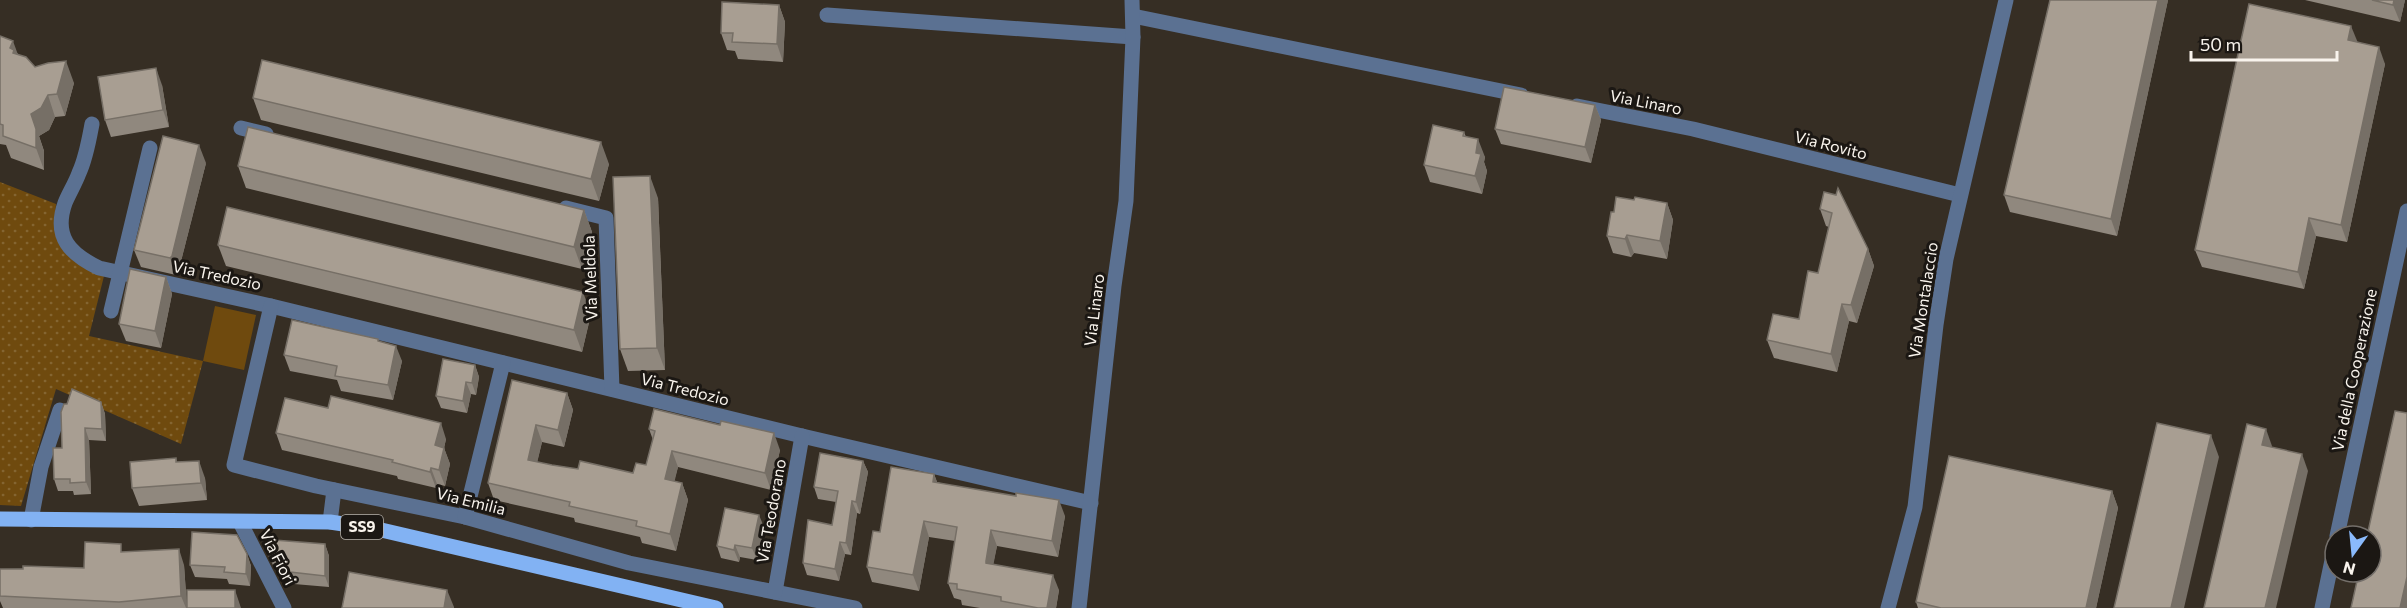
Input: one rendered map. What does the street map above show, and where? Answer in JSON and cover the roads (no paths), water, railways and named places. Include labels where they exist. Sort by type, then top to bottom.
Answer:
[{"type":"main road","name":"SS9","points":[[0,519],[330,522],[377,529],[714,608]]},
{"type":"street","name":"Via Linaro","points":[[1079,608],[1114,286],[1126,201],[1133,37],[1132,0]]},
{"type":"street","name":"Via Montalaccio","points":[[1888,608],[1915,507],[1936,325],[1960,195],[2006,0]]},
{"type":"street","points":[[827,15],[1133,37]]},
{"type":"street","points":[[1132,16],[1541,99]]},
{"type":"street","name":"Via Linaro","points":[[1565,104],[1693,129]]},
{"type":"street","name":"Via Tredozio","points":[[92,124],[79,174],[64,205],[61,223],[63,236],[70,249],[79,258],[99,268],[271,306],[802,436],[1091,503]]},
{"type":"street","points":[[241,128],[281,138]]},
{"type":"street","name":"Via Rovito","points":[[1693,129],[1960,195]]},
{"type":"street","points":[[111,311],[150,148]]},
{"type":"street","name":"Via Meldola","points":[[548,204],[606,218],[612,389]]},
{"type":"street","name":"Via della Cooperazione","points":[[2340,524],[2407,211]]},
{"type":"street","name":"Via Tredozio","points":[[271,306],[234,465],[334,490]]},
{"type":"street","points":[[465,517],[503,363]]},
{"type":"street","points":[[31,520],[41,467],[60,410]]},
{"type":"street","name":"Via Teodorano","points":[[775,592],[802,436]]},
{"type":"street","points":[[330,522],[334,490]]},
{"type":"street","name":"Via Emilia","points":[[334,490],[465,517],[629,563],[855,608]]},
{"type":"street","name":"Via Fiori","points":[[240,522],[284,608]]},
{"type":"street","points":[[622,586],[629,563]]},
{"type":"street","points":[[2322,608],[2327,584]]}]
